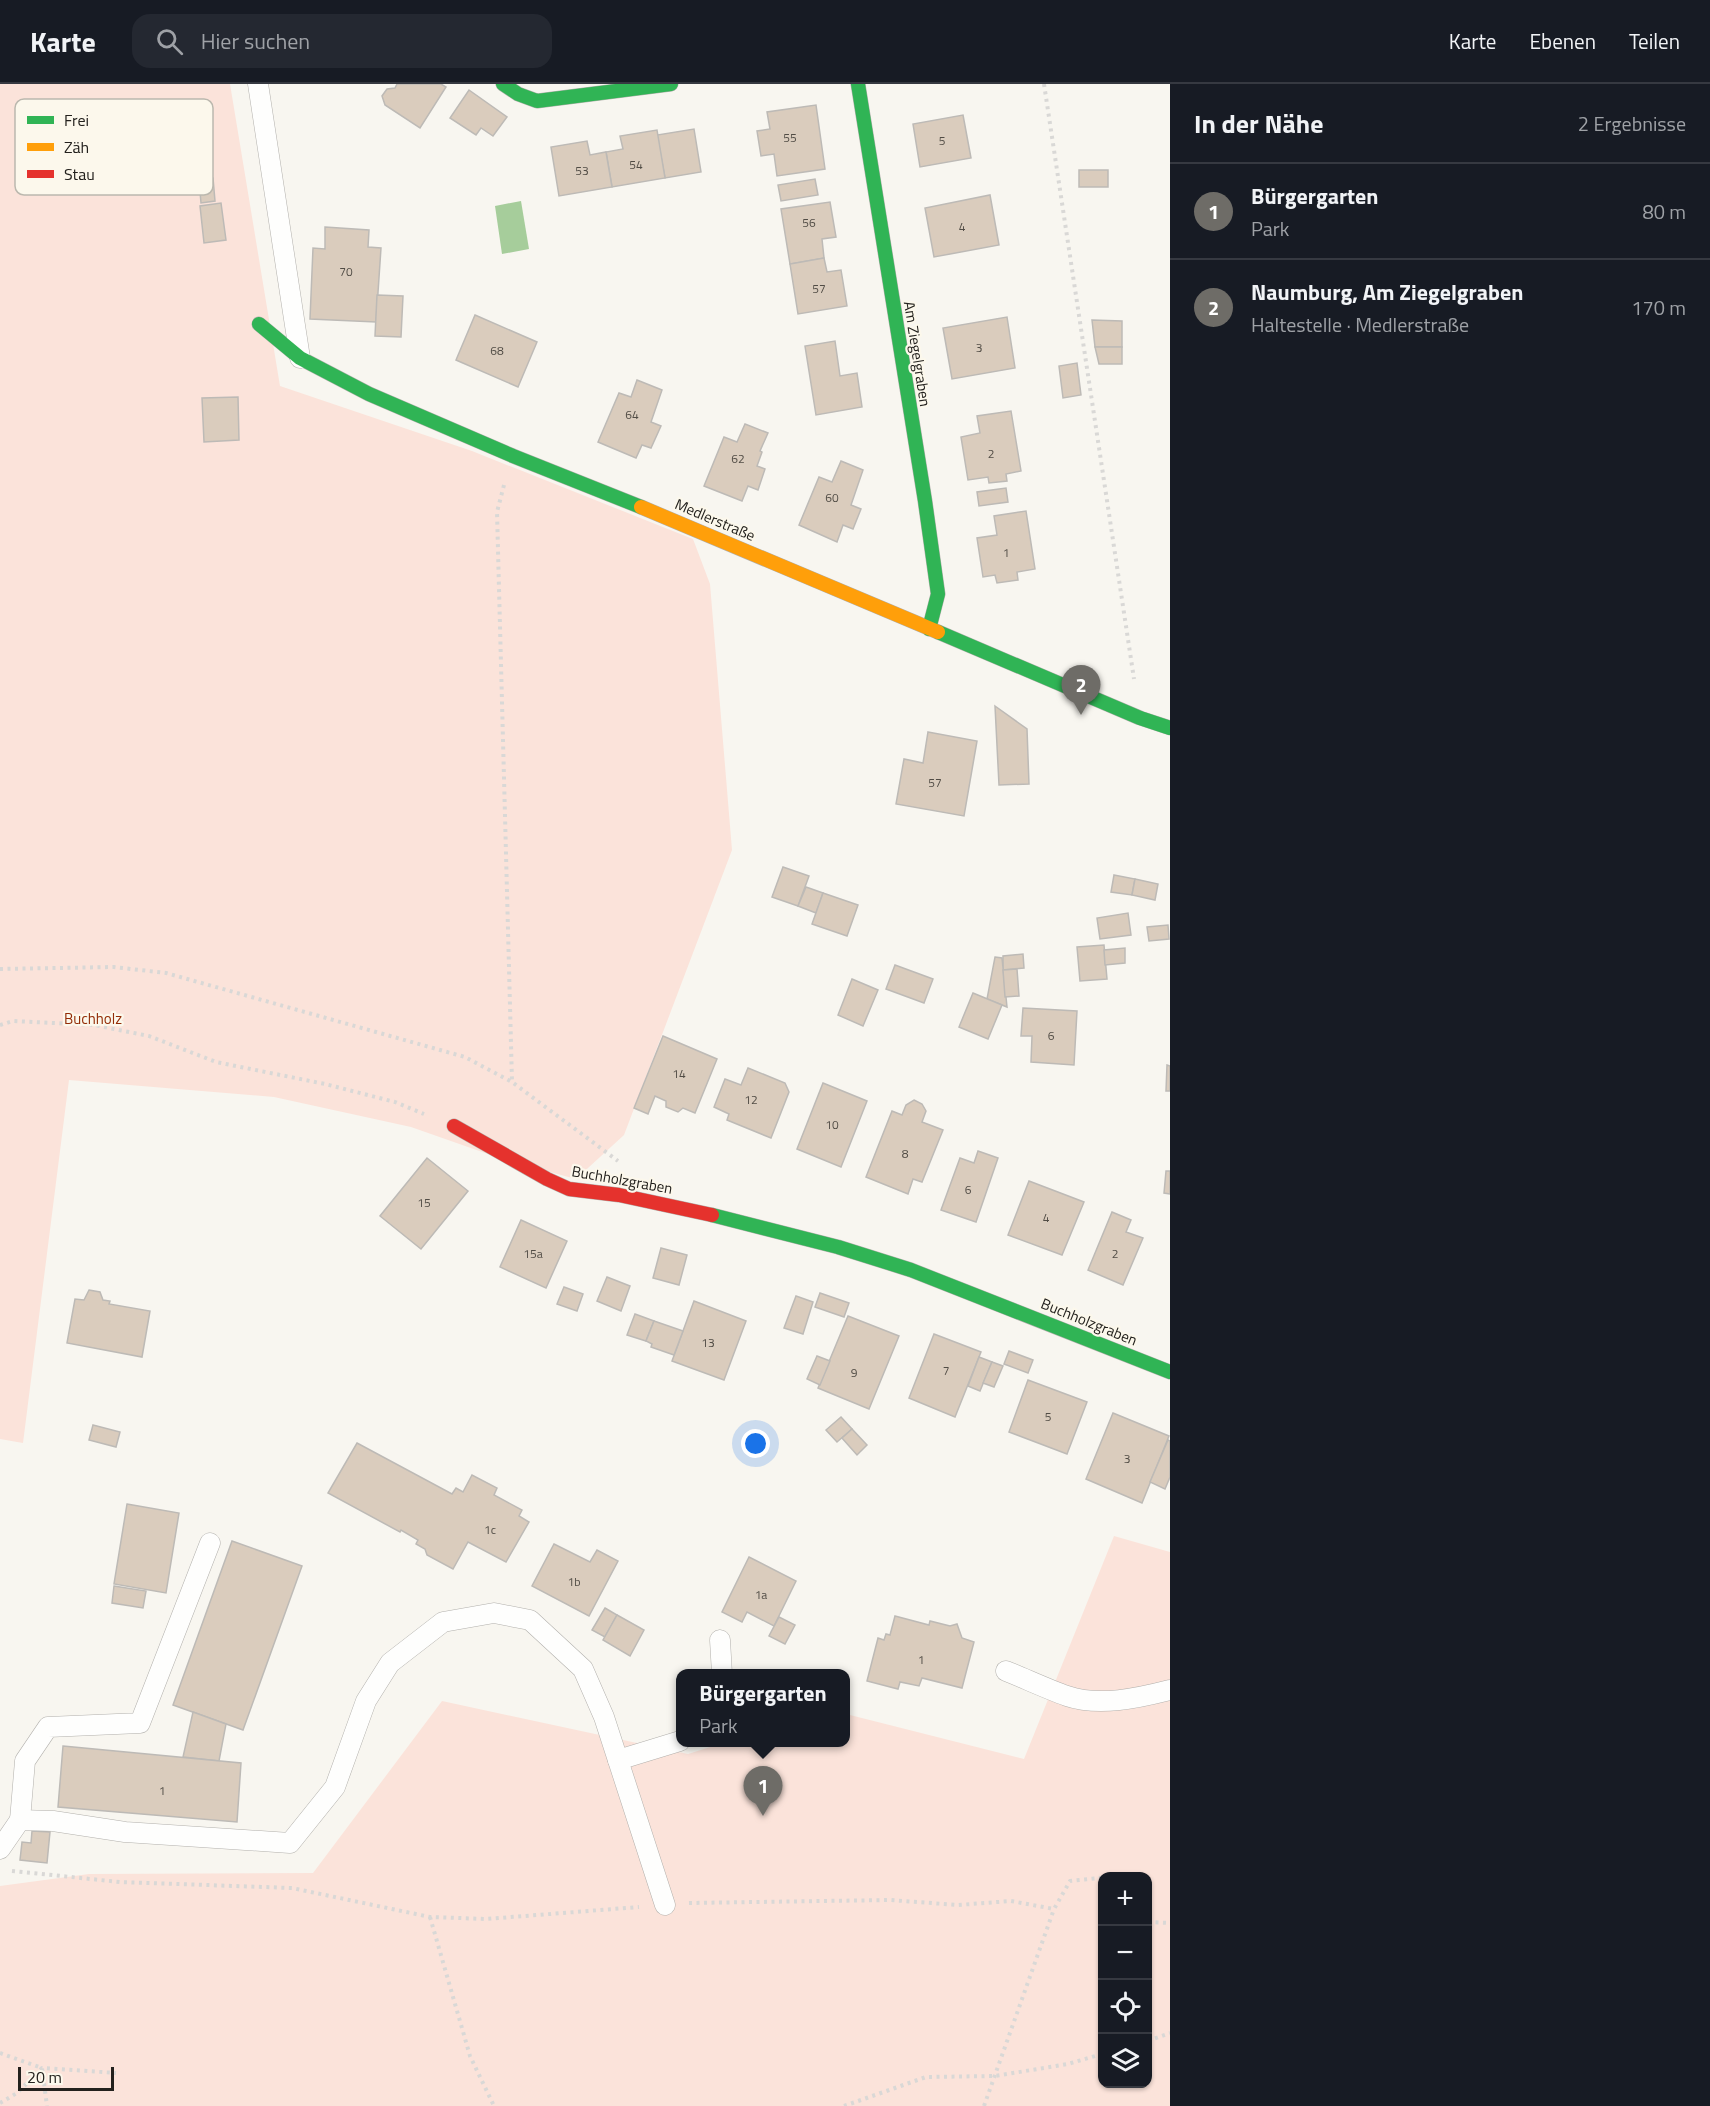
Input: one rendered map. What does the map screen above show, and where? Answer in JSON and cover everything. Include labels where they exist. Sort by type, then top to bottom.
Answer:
[{"type":"street","points":[[503,84],[518,94],[537,101],[671,84]]},
{"type":"street","name":"Am Ziegelgraben","points":[[858,84],[938,594],[929,629]]},
{"type":"street","name":"Medlerstraße","points":[[259,324],[300,358],[369,394],[513,456],[664,516],[1140,718],[1170,728]]},
{"type":"street","name":"Buchholzgraben","points":[[454,1126],[547,1179],[569,1188],[681,1207],[849,1250],[911,1270],[1170,1372]]},
{"type":"lane","points":[[258,84],[300,358]]},
{"type":"lane","points":[[0,1849],[20,1820],[25,1761],[48,1727],[140,1723],[210,1543]]},
{"type":"lane","points":[[20,1820],[53,1821],[125,1832],[290,1844],[336,1787],[366,1701],[390,1663],[443,1622],[494,1613],[530,1620],[583,1669],[604,1717],[665,1905]]},
{"type":"lane","points":[[720,1640],[722,1669]]},
{"type":"lane","points":[[1006,1671],[1070,1697],[1108,1701],[1138,1698],[1170,1690]]},
{"type":"lane","points":[[618,1760],[676,1743]]},
{"type":"path","points":[[1044,84],[1140,718]]},
{"type":"path","points":[[512,1082],[497,512],[513,456]]},
{"type":"path","points":[[0,969],[114,967],[166,973],[465,1058],[512,1082],[625,1166]]},
{"type":"path","points":[[0,1024],[13,1021],[94,1025],[148,1036],[216,1062],[325,1084],[396,1102],[454,1126]]},
{"type":"path","points":[[7,1871],[120,1881],[292,1888]]},
{"type":"path","points":[[1070,1881],[1098,1878]]},
{"type":"path","points":[[984,2106],[1054,1909]]},
{"type":"path","points":[[430,1917],[470,2056],[494,2106]]},
{"type":"path","points":[[1152,1922],[1170,1923]]},
{"type":"path","points":[[1152,2040],[1170,2033]]},
{"type":"path","points":[[0,2053],[42,2068],[116,2073]]},
{"type":"path","points":[[844,2106],[926,2077],[995,2076],[1068,2064],[1098,2055]]},
{"type":"path","points":[[0,2103],[17,2093],[42,2068]]},
{"type":"path","points":[[42,2068],[47,2106]]},
{"type":"green space","name":"Buchholz","points":[[0,84],[230,84],[280,386],[472,451],[693,539],[710,584],[732,850],[624,1135],[576,1179],[505,1160],[411,1127],[274,1097],[69,1080],[23,1443],[0,1439]]},
{"type":"green space","points":[[1114,1536],[1170,1552],[1170,2106],[0,2106],[0,1886],[89,1874],[313,1873],[442,1701],[688,1754],[710,1747],[850,1747],[850,1715],[1024,1759]]},
{"type":"shaded area","points":[[521,201],[529,249],[502,254],[495,206]]},
{"type":"building","points":[[397,84],[441,84],[446,87],[420,128],[385,105],[382,96],[387,89],[395,88]]},
{"type":"building","points":[[469,90],[507,117],[493,136],[481,128],[476,135],[450,118]]},
{"type":"building","points":[[816,105],[825,169],[777,176],[774,154],[761,156],[757,131],[770,129],[767,112]]},
{"type":"building","points":[[963,115],[971,158],[920,167],[913,124]]},
{"type":"building","points":[[694,129],[701,172],[665,178],[657,135]]},
{"type":"building","points":[[657,130],[665,178],[612,187],[606,152],[623,149],[620,136]]},
{"type":"building","points":[[587,141],[590,155],[606,152],[612,187],[559,196],[551,147]]},
{"type":"building","points":[[1079,170],[1108,170],[1108,187],[1079,187]]},
{"type":"building","points":[[213,178],[215,201],[201,203],[200,195],[213,195]]},
{"type":"building","points":[[815,179],[818,195],[781,201],[778,185]]},
{"type":"building","points":[[990,195],[999,245],[934,257],[925,208]]},
{"type":"building","points":[[830,202],[836,237],[822,239],[824,258],[790,264],[781,209]]},
{"type":"building","points":[[221,203],[226,240],[204,243],[200,206]]},
{"type":"building","points":[[325,227],[369,230],[368,247],[381,248],[376,322],[310,319],[313,248],[325,249]]},
{"type":"building","points":[[824,258],[827,272],[841,270],[847,306],[798,314],[790,264]]},
{"type":"building","points":[[377,295],[403,296],[401,337],[375,336]]},
{"type":"building","points":[[475,315],[537,342],[518,387],[456,360]]},
{"type":"building","points":[[1007,317],[1015,368],[952,379],[943,328]]},
{"type":"building","points":[[1092,320],[1122,321],[1122,347],[1095,347]]},
{"type":"building","points":[[835,341],[840,376],[857,373],[862,407],[816,415],[805,346]]},
{"type":"building","points":[[1095,347],[1122,347],[1122,364],[1099,364]]},
{"type":"building","points":[[1077,363],[1081,395],[1063,398],[1059,366]]},
{"type":"building","points":[[637,380],[662,390],[651,422],[661,426],[651,448],[642,445],[636,458],[598,442],[619,393],[631,397]]},
{"type":"building","points":[[238,397],[239,440],[204,442],[202,398]]},
{"type":"building","points":[[1011,411],[1021,471],[1006,474],[1007,481],[989,483],[988,477],[968,480],[961,437],[980,433],[977,416]]},
{"type":"building","points":[[745,424],[768,433],[760,451],[762,452],[757,466],[765,469],[758,490],[748,486],[742,501],[704,486],[724,437],[737,442]]},
{"type":"building","points":[[841,461],[863,470],[851,505],[861,509],[853,529],[843,525],[837,542],[799,525],[819,477],[832,482]]},
{"type":"building","points":[[1006,488],[1008,502],[979,506],[977,492]]},
{"type":"building","points":[[1026,511],[1035,569],[1017,572],[1018,580],[997,583],[995,575],[983,577],[977,538],[997,535],[994,516]]},
{"type":"building","points":[[995,706],[1027,729],[1029,784],[999,785]]},
{"type":"building","points":[[928,732],[977,741],[964,816],[896,804],[904,759],[923,763]]},
{"type":"building","points":[[783,867],[809,876],[798,906],[772,897]]},
{"type":"building","points":[[1114,875],[1135,879],[1132,895],[1111,892]]},
{"type":"building","points":[[1135,879],[1158,884],[1155,900],[1132,895]]},
{"type":"building","points":[[806,887],[823,893],[816,913],[798,906]]},
{"type":"building","points":[[823,893],[858,905],[847,936],[812,924]]},
{"type":"building","points":[[1128,913],[1131,935],[1100,939],[1097,918]]},
{"type":"building","points":[[1168,925],[1169,939],[1149,941],[1147,927]]},
{"type":"building","points":[[1104,945],[1107,979],[1080,981],[1077,947]]},
{"type":"building","points":[[1125,948],[1125,963],[1105,965],[1104,950]]},
{"type":"building","points":[[1023,954],[1024,968],[1003,970],[1003,956]]},
{"type":"building","points":[[995,957],[1002,958],[1007,1007],[987,999]]},
{"type":"building","points":[[895,965],[933,979],[924,1003],[886,989]]},
{"type":"building","points":[[1017,969],[1019,996],[1005,997],[1003,970]]},
{"type":"building","points":[[852,979],[878,990],[863,1026],[838,1015]]},
{"type":"building","points":[[973,993],[1002,1005],[988,1039],[959,1027]]},
{"type":"building","points":[[1023,1008],[1077,1011],[1074,1065],[1031,1062],[1032,1036],[1021,1036]]},
{"type":"building","points":[[663,1036],[717,1059],[695,1113],[683,1108],[678,1112],[666,1107],[666,1101],[655,1096],[648,1114],[634,1108]]},
{"type":"building","points":[[1167,1065],[1170,1066],[1170,1091],[1166,1091]]},
{"type":"building","points":[[748,1068],[785,1083],[789,1092],[771,1138],[727,1120],[729,1114],[714,1107],[725,1079],[741,1085]]},
{"type":"building","points":[[823,1083],[867,1101],[841,1167],[797,1149]]},
{"type":"building","points":[[914,1100],[922,1104],[926,1111],[922,1122],[943,1130],[922,1182],[913,1179],[908,1194],[866,1177],[892,1111],[902,1115],[906,1105]]},
{"type":"building","points":[[978,1151],[998,1158],[976,1222],[941,1210],[960,1158],[974,1163]]},
{"type":"building","points":[[427,1158],[468,1191],[421,1249],[380,1216]]},
{"type":"building","points":[[1166,1171],[1170,1171],[1170,1194],[1164,1193]]},
{"type":"building","points":[[1029,1181],[1084,1202],[1062,1255],[1008,1235]]},
{"type":"building","points":[[1112,1212],[1131,1220],[1126,1232],[1143,1238],[1123,1285],[1088,1270]]},
{"type":"building","points":[[521,1220],[567,1241],[546,1288],[500,1267]]},
{"type":"building","points":[[661,1248],[687,1255],[679,1285],[653,1278]]},
{"type":"building","points":[[607,1277],[630,1286],[621,1311],[597,1301]]},
{"type":"building","points":[[564,1287],[583,1294],[577,1311],[557,1304]]},
{"type":"building","points":[[89,1290],[100,1292],[103,1300],[110,1301],[109,1304],[150,1311],[142,1357],[67,1343],[75,1299],[84,1300]]},
{"type":"building","points":[[820,1293],[849,1303],[844,1317],[815,1307]]},
{"type":"building","points":[[796,1296],[813,1302],[803,1334],[784,1328]]},
{"type":"building","points":[[694,1301],[746,1321],[724,1380],[672,1361]]},
{"type":"building","points":[[635,1314],[654,1321],[646,1341],[627,1335]]},
{"type":"building","points":[[848,1316],[899,1336],[869,1409],[818,1388]]},
{"type":"building","points":[[654,1321],[683,1331],[674,1355],[651,1347],[652,1344],[646,1341]]},
{"type":"building","points":[[934,1334],[981,1352],[955,1417],[909,1398]]},
{"type":"building","points":[[1009,1351],[1033,1360],[1028,1373],[1004,1364]]},
{"type":"building","points":[[817,1356],[830,1361],[820,1385],[807,1379]]},
{"type":"building","points":[[979,1357],[992,1362],[980,1391],[968,1386]]},
{"type":"building","points":[[992,1362],[1003,1366],[994,1387],[983,1383]]},
{"type":"building","points":[[1028,1380],[1087,1402],[1067,1454],[1009,1432]]},
{"type":"building","points":[[1113,1413],[1169,1436],[1142,1503],[1086,1479]]},
{"type":"building","points":[[841,1417],[852,1429],[837,1442],[826,1430]]},
{"type":"building","points":[[93,1425],[120,1432],[116,1447],[89,1440]]},
{"type":"building","points":[[852,1429],[867,1445],[857,1455],[842,1438]]},
{"type":"building","points":[[1168,1440],[1170,1441],[1170,1477],[1165,1489],[1150,1482]]},
{"type":"building","points":[[357,1443],[452,1494],[456,1488],[463,1492],[472,1475],[497,1488],[494,1495],[522,1510],[519,1516],[529,1522],[506,1562],[468,1542],[453,1569],[427,1555],[425,1549],[416,1544],[418,1540],[328,1493]]},
{"type":"building","points":[[127,1504],[179,1513],[166,1593],[114,1584]]},
{"type":"building","points":[[232,1541],[302,1566],[243,1730],[173,1705]]},
{"type":"building","points":[[554,1544],[590,1562],[597,1550],[618,1561],[589,1616],[532,1586]]},
{"type":"building","points":[[749,1557],[796,1581],[774,1626],[747,1612],[742,1622],[722,1612]]},
{"type":"building","points":[[114,1586],[146,1591],[143,1608],[112,1603]]},
{"type":"building","points":[[605,1608],[617,1615],[605,1637],[592,1630]]},
{"type":"building","points":[[617,1615],[644,1630],[630,1656],[603,1640]]},
{"type":"building","points":[[895,1616],[929,1625],[930,1621],[950,1626],[957,1624],[962,1638],[974,1642],[962,1688],[922,1678],[919,1686],[900,1682],[898,1689],[867,1681],[878,1638],[884,1640],[886,1634],[890,1635]]},
{"type":"building","points":[[779,1617],[795,1625],[785,1644],[769,1636]]},
{"type":"building","points":[[193,1712],[226,1724],[219,1761],[183,1757]]},
{"type":"building","points":[[63,1746],[241,1763],[237,1822],[58,1807]]},
{"type":"building","points":[[32,1831],[50,1832],[47,1863],[20,1860],[22,1842],[31,1843]]},
{"type":"traffic: fast","points":[[503,84],[518,94],[537,101],[671,84]]},
{"type":"traffic: fast","points":[[858,84],[938,594],[929,629]]},
{"type":"traffic: fast","points":[[259,324],[300,358],[369,394],[513,456],[641,507]]},
{"type":"traffic: fast","points":[[938,632],[1140,718],[1170,728]]},
{"type":"traffic: fast","points":[[712,1215],[838,1247],[911,1270],[1170,1372]]},
{"type":"traffic: slow","points":[[641,507],[938,632]]},
{"type":"traffic: jam","points":[[454,1126],[569,1189],[619,1195],[712,1215]]},
{"type":"place","name":"Naumburg, Am Ziegelgraben","points":[[1081,715]]},
{"type":"place","name":"Bürgergarten","points":[[763,1816]]}]
